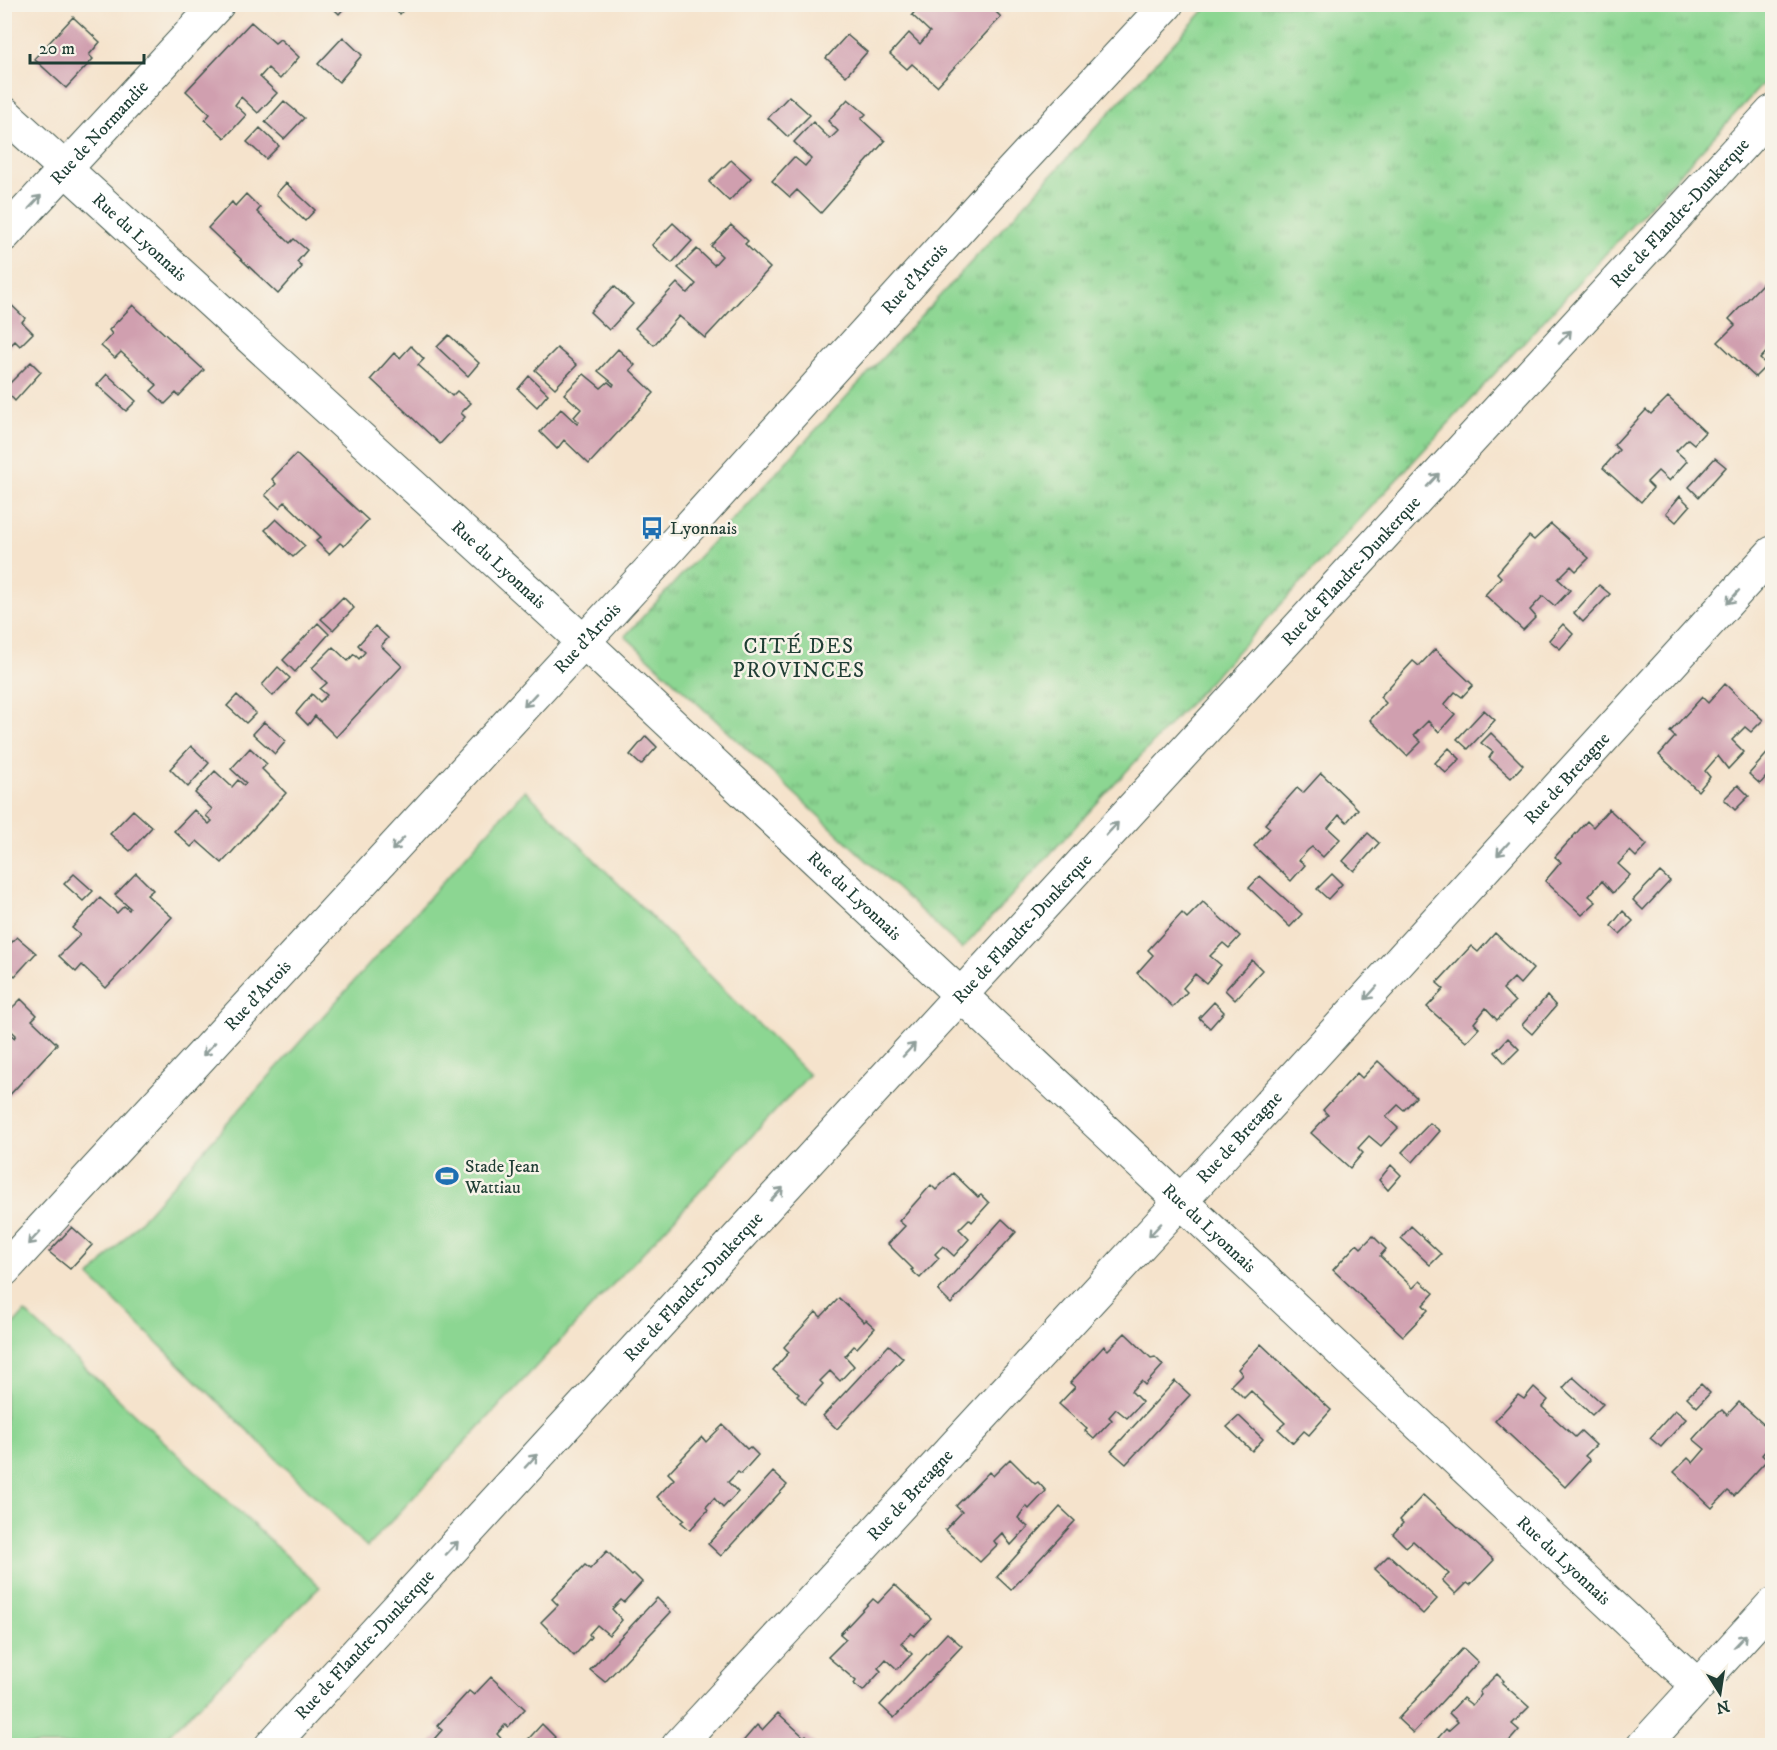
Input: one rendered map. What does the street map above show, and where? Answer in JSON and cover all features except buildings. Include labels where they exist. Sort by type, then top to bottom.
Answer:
[{"type":"street","name":"Rue de Normandie","points":[[4,235],[218,4]]},
{"type":"street","name":"Rue d'Artois","points":[[4,1270],[584,642],[996,188],[1167,4]]},
{"type":"street","name":"Rue de Flandre-Dunkerque","points":[[271,1746],[1773,112]]},
{"type":"street","name":"Rue du Lyonnais","points":[[4,113],[584,642],[1698,1686]]},
{"type":"street","name":"Rue de Bretagne","points":[[678,1746],[1773,554]]},
{"type":"street","points":[[1643,1746],[1773,1605]]},
{"type":"green space","points":[[1209,5],[1772,5],[1772,74],[962,949],[625,636]]},
{"type":"green space","name":"Stade Jean Wattiau","points":[[525,790],[809,1075],[367,1547],[90,1277]]},
{"type":"green space","points":[[25,1312],[320,1587],[158,1745],[5,1745],[5,1334]]},
{"type":"place","name":"Lyonnais","points":[[652,528]]},
{"type":"place","name":"Stade Jean Wattiau","points":[[447,1176]]},
{"type":"district","name":"CITÉ DES PROVINCES","points":[[799,658]]}]
